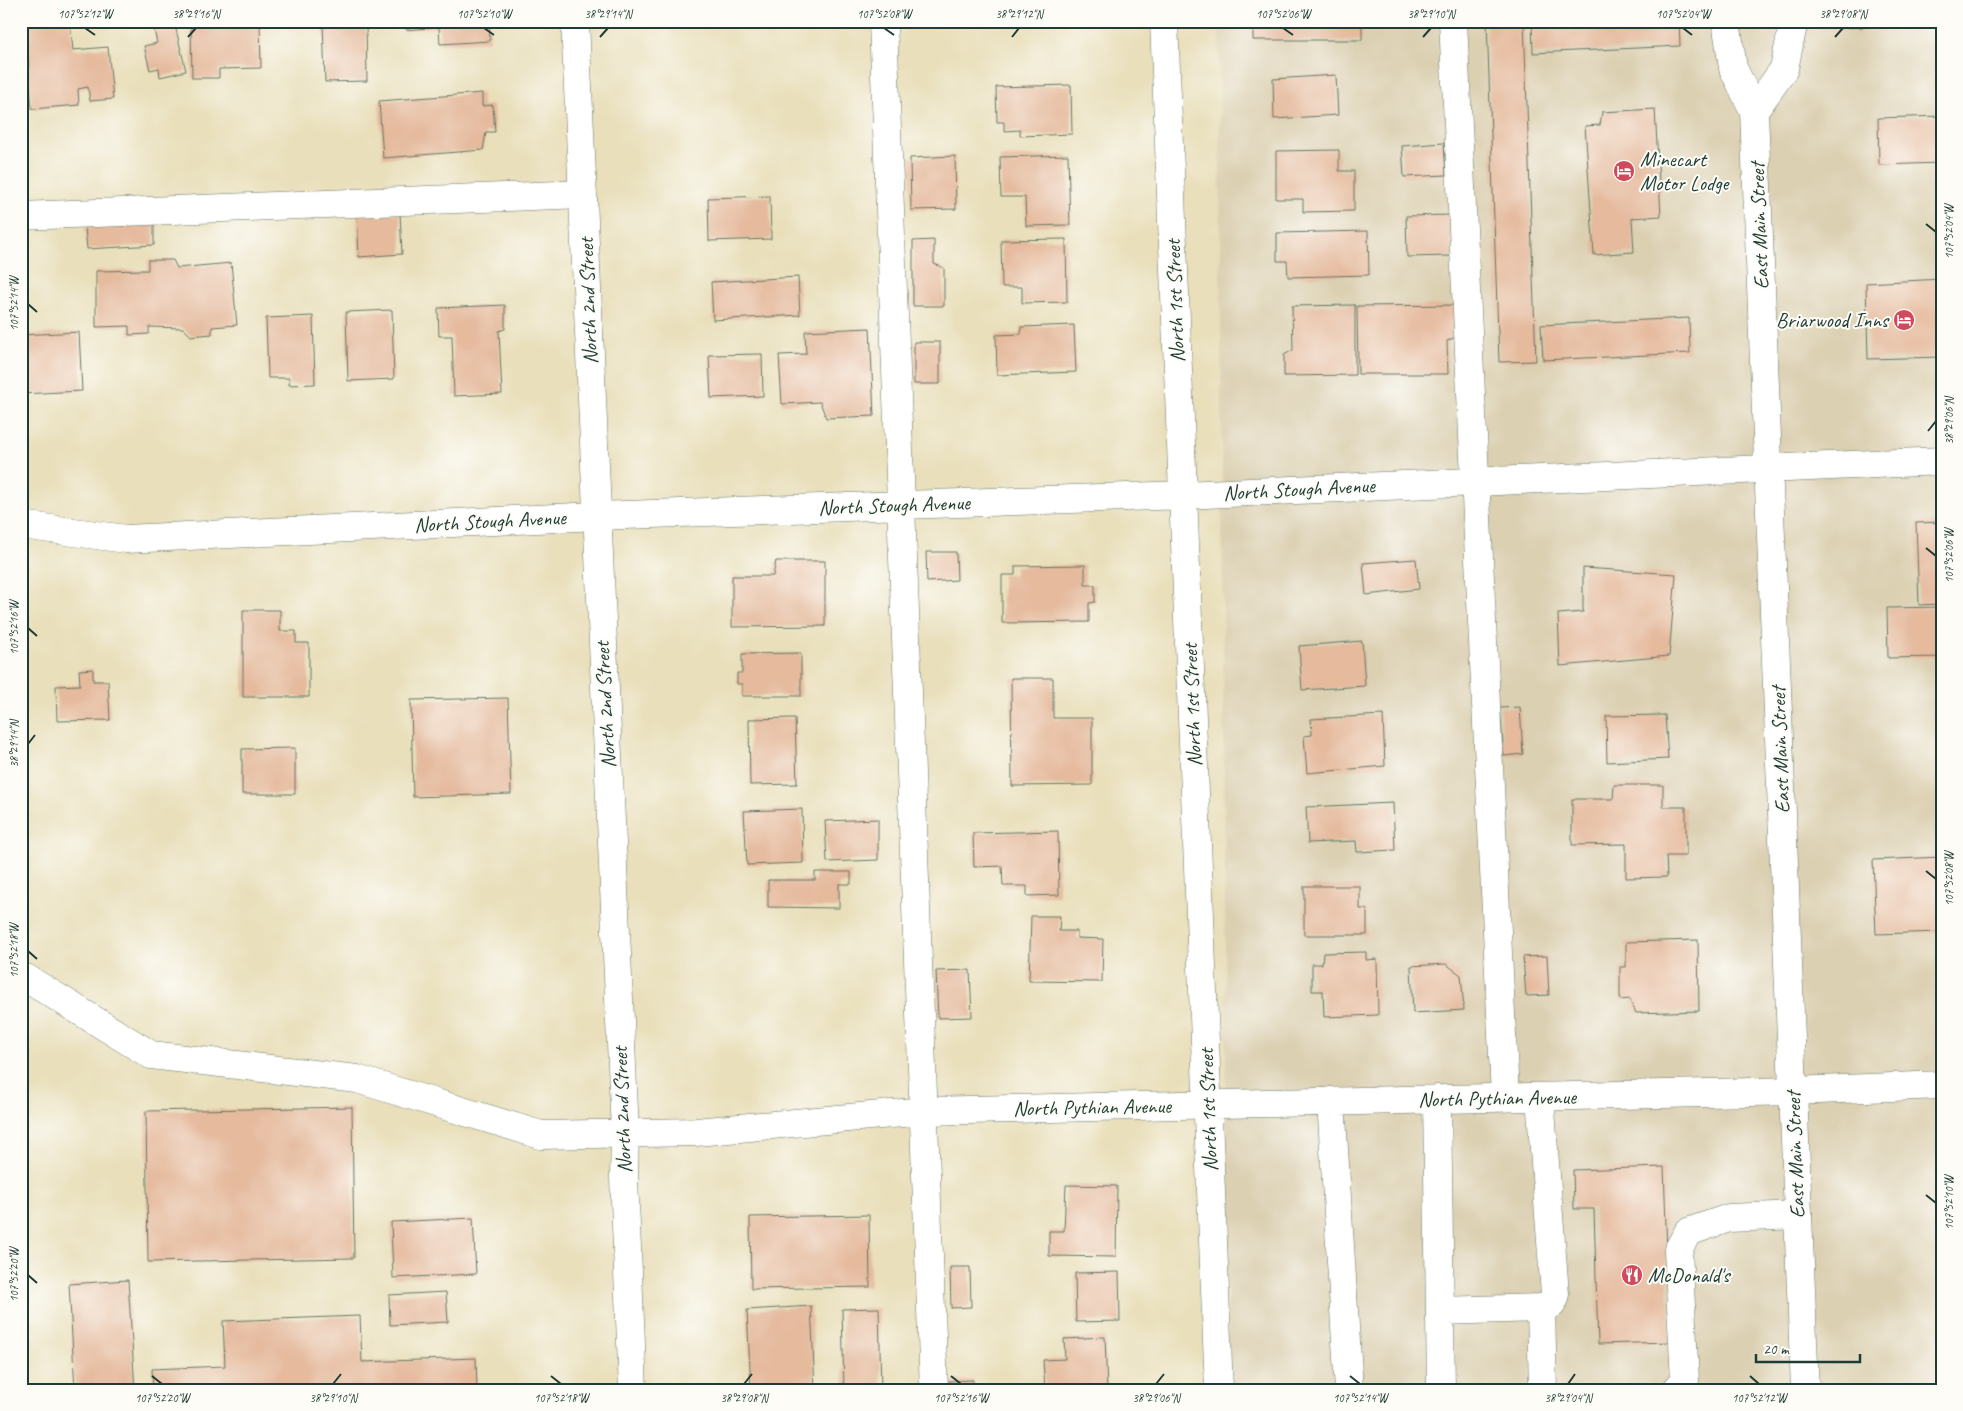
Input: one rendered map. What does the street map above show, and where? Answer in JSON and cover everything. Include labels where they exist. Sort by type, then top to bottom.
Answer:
[{"type":"street","name":"North 2nd Street","points":[[575,21],[624,1132],[624,1178],[633,1390]]},
{"type":"street","points":[[882,21],[934,1390]]},
{"type":"street","name":"North 1st Street","points":[[1164,21],[1219,1390]]},
{"type":"street","points":[[1453,21],[1505,1098]]},
{"type":"street","name":"East Main Street","points":[[1726,21],[1734,68],[1754,110],[1805,1390]]},
{"type":"street","points":[[1754,110],[1784,69],[1794,21]]},
{"type":"street","points":[[21,216],[583,194]]},
{"type":"street","name":"North Stough Avenue","points":[[21,525],[126,539],[597,516],[1183,495],[1942,461]]},
{"type":"street","name":"North Pythian Avenue","points":[[21,978],[26,978],[151,1055],[357,1079],[541,1135],[696,1132],[924,1111],[1793,1091],[1942,1085]]},
{"type":"street","points":[[1440,1311],[1541,1308],[1552,1304],[1555,1294],[1540,1096]]},
{"type":"street","points":[[1436,1099],[1442,1390]]},
{"type":"street","points":[[1331,1101],[1349,1390]]},
{"type":"street","points":[[1676,1390],[1685,1380],[1678,1250],[1688,1232],[1729,1218],[1798,1215]]},
{"type":"street","points":[[1541,1308],[1543,1390]]},
{"type":"shaded area","points":[[1219,21],[1942,21],[1942,1390],[1228,1390]]},
{"type":"building","points":[[25,21],[70,21],[73,50],[108,47],[113,99],[90,101],[88,87],[78,89],[79,105],[32,109]]},
{"type":"building","points":[[152,21],[174,21],[186,71],[160,77],[159,68],[150,70],[144,46],[157,43]]},
{"type":"building","points":[[191,21],[260,21],[261,68],[219,69],[219,78],[192,78]]},
{"type":"building","points":[[323,21],[366,21],[367,81],[325,82]]},
{"type":"building","points":[[406,21],[489,21],[490,41],[440,44],[439,27],[406,30]]},
{"type":"building","points":[[1253,21],[1362,21],[1362,40],[1253,40]]},
{"type":"building","points":[[1487,21],[1524,21],[1536,361],[1499,362]]},
{"type":"building","points":[[1532,21],[1679,21],[1680,46],[1533,53]]},
{"type":"building","points":[[1839,21],[1942,21],[1942,24],[1839,28]]},
{"type":"building","points":[[1336,75],[1338,115],[1274,119],[1273,79]]},
{"type":"building","points":[[1071,85],[1072,134],[1020,136],[1020,130],[1004,131],[1004,122],[997,122],[996,87]]},
{"type":"building","points":[[482,93],[482,106],[493,105],[495,132],[486,132],[483,150],[383,158],[379,101]]},
{"type":"building","name":"Minecart Motor Lodge","points":[[1655,109],[1661,216],[1632,218],[1634,252],[1594,255],[1585,126],[1600,125],[1602,112]]},
{"type":"building","points":[[1942,116],[1942,163],[1879,165],[1878,118]]},
{"type":"building","points":[[1444,143],[1446,175],[1404,177],[1402,146]]},
{"type":"building","points":[[1339,150],[1339,171],[1354,171],[1354,211],[1303,212],[1303,199],[1276,199],[1276,151]]},
{"type":"building","points":[[1068,155],[1070,225],[1026,226],[1025,197],[1001,197],[1000,157]]},
{"type":"building","points":[[955,156],[956,209],[911,210],[910,158]]},
{"type":"building","points":[[770,196],[771,239],[709,241],[708,198]]},
{"type":"building","points":[[400,213],[402,254],[359,257],[357,214]]},
{"type":"building","points":[[1451,215],[1452,256],[1407,257],[1406,216]]},
{"type":"building","points":[[154,223],[154,245],[87,249],[85,227]]},
{"type":"building","points":[[1368,231],[1369,275],[1288,277],[1287,261],[1277,261],[1277,233]]},
{"type":"building","points":[[1066,239],[1067,302],[1022,303],[1022,287],[1002,287],[1001,240]]},
{"type":"building","points":[[934,240],[934,264],[944,268],[944,306],[913,306],[913,241]]},
{"type":"building","points":[[148,260],[173,260],[177,268],[231,263],[237,325],[212,327],[212,334],[191,336],[183,328],[149,327],[149,334],[129,335],[129,326],[96,327],[96,271],[148,270]]},
{"type":"building","points":[[798,277],[800,315],[713,320],[711,282]]},
{"type":"building","name":"Briarwood Inns","points":[[1942,279],[1942,357],[1868,359],[1866,283]]},
{"type":"building","points":[[505,305],[505,329],[499,331],[502,394],[454,396],[452,336],[439,336],[438,308]]},
{"type":"building","points":[[1355,305],[1355,375],[1284,376],[1284,355],[1293,350],[1292,306]]},
{"type":"building","points":[[1462,305],[1462,334],[1447,341],[1448,374],[1358,374],[1357,306]]},
{"type":"building","points":[[392,310],[394,379],[348,381],[346,312]]},
{"type":"building","points":[[313,316],[315,384],[289,385],[289,378],[268,378],[266,318]]},
{"type":"building","points":[[1689,318],[1690,353],[1543,360],[1541,325]]},
{"type":"building","points":[[1074,325],[1076,372],[997,375],[996,335],[1021,334],[1021,327]]},
{"type":"building","points":[[870,328],[874,416],[826,418],[820,402],[782,404],[779,355],[806,354],[805,331]]},
{"type":"building","points":[[79,332],[82,391],[21,394],[21,335]]},
{"type":"building","points":[[914,342],[940,342],[940,384],[914,384]]},
{"type":"building","points":[[762,354],[763,396],[711,398],[709,355]]},
{"type":"building","points":[[1942,522],[1942,604],[1919,605],[1916,523]]},
{"type":"building","points":[[926,552],[956,552],[957,580],[927,582]]},
{"type":"building","points":[[1416,559],[1419,589],[1366,595],[1363,563]]},
{"type":"building","points":[[776,561],[825,561],[825,626],[732,627],[732,576],[773,576]]},
{"type":"building","points":[[1085,565],[1085,585],[1095,585],[1095,602],[1089,603],[1089,622],[1002,623],[1002,575],[1015,575],[1015,566]]},
{"type":"building","points":[[1583,568],[1676,574],[1669,656],[1560,666],[1558,614],[1583,612]]},
{"type":"building","points":[[1942,607],[1942,657],[1888,658],[1887,608]]},
{"type":"building","points":[[243,610],[280,610],[280,631],[296,631],[296,643],[309,643],[309,697],[243,697]]},
{"type":"building","points":[[1362,641],[1365,686],[1302,690],[1299,646]]},
{"type":"building","points":[[801,653],[801,696],[742,696],[742,684],[737,684],[737,673],[742,673],[742,654]]},
{"type":"building","points":[[93,669],[93,681],[108,681],[110,720],[57,721],[56,686],[80,685],[79,670]]},
{"type":"building","points":[[1011,678],[1053,678],[1053,718],[1092,718],[1092,785],[1012,786]]},
{"type":"building","points":[[508,698],[511,794],[413,797],[411,700]]},
{"type":"building","points":[[1520,707],[1523,754],[1504,756],[1500,708]]},
{"type":"building","points":[[1383,715],[1385,766],[1307,773],[1304,736],[1312,735],[1311,719]]},
{"type":"building","points":[[1665,715],[1668,759],[1607,762],[1606,716]]},
{"type":"building","points":[[795,718],[797,784],[750,785],[749,719]]},
{"type":"building","points":[[295,748],[295,794],[242,794],[242,749]]},
{"type":"building","points":[[1614,785],[1663,785],[1663,807],[1686,807],[1686,856],[1666,856],[1667,877],[1626,878],[1626,844],[1572,845],[1572,799],[1613,799]]},
{"type":"building","points":[[1393,803],[1395,850],[1357,852],[1356,841],[1308,843],[1306,807]]},
{"type":"building","points":[[802,809],[803,863],[747,865],[744,811]]},
{"type":"building","points":[[878,819],[878,860],[827,862],[825,821]]},
{"type":"building","points":[[1058,831],[1059,895],[1027,896],[1027,886],[1003,886],[1002,866],[974,867],[973,833]]},
{"type":"building","points":[[1942,857],[1942,932],[1876,934],[1873,860]]},
{"type":"building","points":[[815,872],[851,872],[851,884],[839,884],[839,908],[768,907],[768,880],[815,880]]},
{"type":"building","points":[[1304,886],[1360,886],[1360,909],[1367,909],[1367,935],[1304,935]]},
{"type":"building","points":[[1031,916],[1060,916],[1059,931],[1077,931],[1077,938],[1103,939],[1102,982],[1029,981]]},
{"type":"building","points":[[1698,940],[1699,1011],[1636,1013],[1630,999],[1620,1000],[1620,967],[1626,967],[1626,942]]},
{"type":"building","points":[[1366,952],[1366,960],[1377,959],[1378,1015],[1324,1017],[1323,991],[1312,991],[1312,964],[1322,964],[1323,953]]},
{"type":"building","points":[[1547,956],[1549,995],[1526,996],[1523,957]]},
{"type":"building","points":[[1446,964],[1461,975],[1464,1010],[1413,1013],[1411,966]]},
{"type":"building","points":[[970,970],[972,1017],[938,1018],[936,971]]},
{"type":"building","points":[[352,1107],[354,1258],[148,1262],[146,1111]]},
{"type":"building","name":"McDonald's","points":[[1664,1167],[1670,1342],[1598,1344],[1594,1209],[1574,1209],[1573,1170]]},
{"type":"building","points":[[1066,1185],[1117,1186],[1116,1257],[1049,1256],[1049,1231],[1064,1231]]},
{"type":"building","points":[[869,1215],[870,1287],[751,1289],[750,1217]]},
{"type":"building","points":[[473,1218],[476,1274],[393,1278],[391,1222]]},
{"type":"building","points":[[950,1267],[970,1267],[971,1307],[951,1308]]},
{"type":"building","points":[[1119,1272],[1120,1321],[1076,1322],[1075,1273]]},
{"type":"building","points":[[128,1280],[135,1390],[75,1390],[69,1284]]},
{"type":"building","points":[[446,1292],[448,1322],[390,1325],[389,1295]]},
{"type":"building","points":[[811,1306],[815,1390],[751,1390],[747,1310]]},
{"type":"building","points":[[879,1308],[881,1390],[844,1390],[842,1309]]},
{"type":"building","points":[[360,1316],[362,1362],[476,1358],[477,1390],[153,1390],[152,1369],[225,1366],[223,1321]]},
{"type":"building","points":[[1105,1337],[1107,1390],[1045,1390],[1043,1360],[1065,1359],[1064,1339]]},
{"type":"building","points":[[973,1380],[973,1390],[950,1390],[949,1381]]},
{"type":"place","name":"Minecart Motor Lodge","points":[[1624,171]]},
{"type":"place","name":"Briarwood Inns","points":[[1904,320]]},
{"type":"place","name":"McDonald's","points":[[1632,1275]]}]
